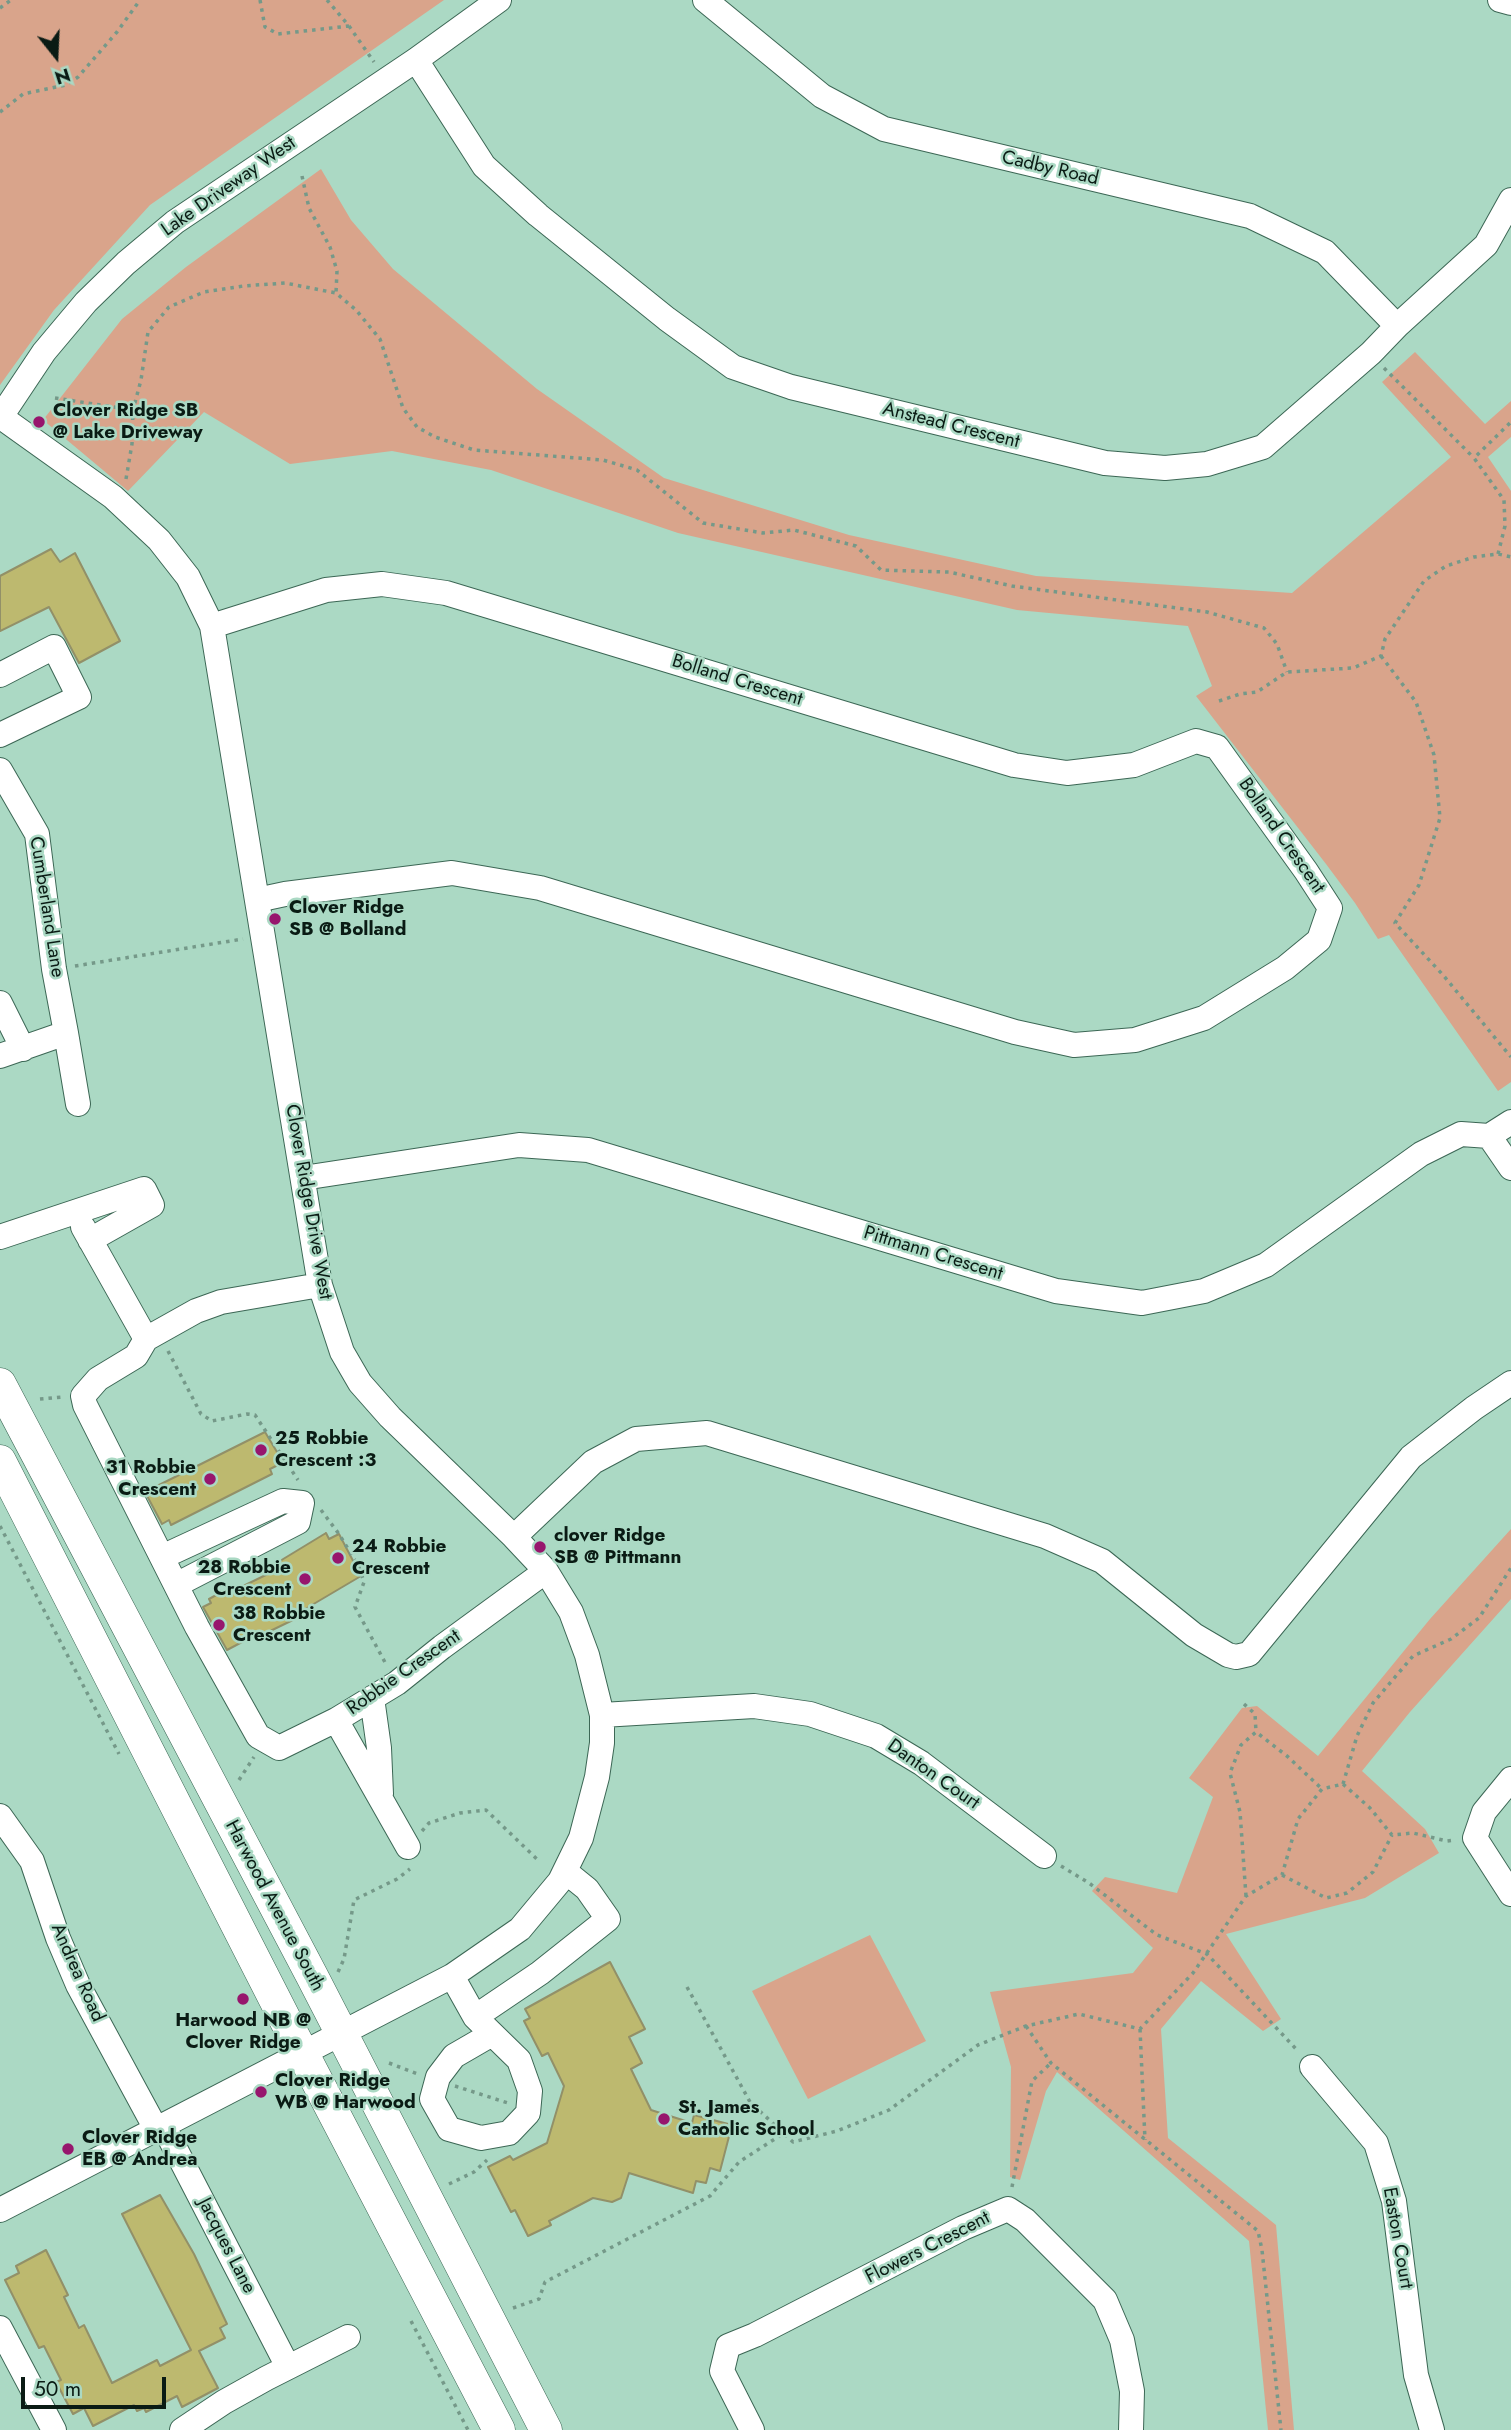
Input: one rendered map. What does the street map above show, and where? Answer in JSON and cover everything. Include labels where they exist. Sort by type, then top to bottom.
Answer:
[{"type":"main road","name":"Harwood Avenue South","points":[[0,1384],[546,2430]]},
{"type":"main road","points":[[0,1461],[303,2054],[499,2430]]},
{"type":"street","name":"Lake Driveway West","points":[[1,417],[44,352],[86,302],[125,263],[175,222],[387,80],[499,0]]},
{"type":"street","name":"Cadby Road","points":[[705,0],[822,96],[884,129],[1250,216],[1325,252],[1397,326]]},
{"type":"street","points":[[1500,0],[1511,3]]},
{"type":"street","name":"Anstead Crescent","points":[[416,60],[484,166],[538,215],[667,319],[733,367],[791,387],[1105,463],[1165,468],[1207,464],[1263,447],[1371,353],[1486,245],[1511,201]]},
{"type":"street","name":"Clover Ridge Drive West","points":[[0,2210],[452,1976],[520,1929],[566,1872],[581,1838],[597,1777],[602,1743],[602,1715],[587,1655],[571,1612],[546,1571],[390,1417],[360,1383],[342,1352],[320,1285],[212,626],[188,576],[159,540],[113,497],[1,417]]},
{"type":"street","name":"Bolland Crescent","points":[[212,626],[326,590],[382,584],[446,593],[1014,765],[1067,773],[1133,765],[1196,741],[1217,747],[1330,908],[1319,940],[1285,968],[1205,1018],[1135,1040],[1074,1045],[1015,1032],[540,888],[453,873],[285,894],[257,900]]},
{"type":"street","points":[[0,675],[54,647],[79,697],[0,735]]},
{"type":"street","name":"Cumberland Lane","points":[[3,783],[37,834],[54,969],[78,1104]]},
{"type":"street","points":[[0,1003],[11,1052],[66,1032]]},
{"type":"street","points":[[1511,1122],[1489,1136],[1511,1168]]},
{"type":"street","name":"Pittmann Crescent","points":[[303,1178],[519,1145],[588,1150],[1056,1291],[1142,1303],[1204,1291],[1266,1265],[1421,1154],[1461,1133],[1489,1136]]},
{"type":"street","points":[[0,1237],[144,1189],[152,1205],[90,1240]]},
{"type":"street","points":[[75,1213],[146,1339]]},
{"type":"street","points":[[265,1740],[258,1737],[176,1585],[85,1405],[83,1396],[98,1379],[136,1356],[146,1339],[195,1311],[221,1302],[320,1285]]},
{"type":"street","points":[[514,1537],[593,1462],[636,1439],[706,1433],[1045,1535],[1101,1561],[1194,1635],[1236,1657],[1249,1654],[1411,1457],[1511,1382]]},
{"type":"street","points":[[162,1557],[283,1501],[302,1503],[298,1522],[176,1585]]},
{"type":"street","name":"Robbie Crescent","points":[[265,1740],[279,1748],[336,1720],[397,1683],[546,1571]]},
{"type":"street","points":[[372,1698],[382,1798]]},
{"type":"street","name":"Danton Court","points":[[602,1715],[754,1706],[810,1714],[876,1736],[921,1763],[1044,1856]]},
{"type":"street","points":[[336,1720],[408,1847]]},
{"type":"street","points":[[1511,1779],[1484,1812],[1475,1838],[1511,1894]]},
{"type":"street","name":"Andrea Road","points":[[0,1816],[32,1861],[58,1938],[78,1985],[160,2127]]},
{"type":"street","points":[[452,1976],[483,2025],[519,2060],[530,2091],[528,2113],[509,2133],[481,2138],[449,2129],[432,2099],[437,2080],[454,2056],[483,2025],[540,1973],[608,1919],[587,1889],[566,1872]]},
{"type":"street","name":"Easton Court","points":[[1312,2067],[1376,2143],[1394,2201],[1416,2375],[1432,2430]]},
{"type":"street","name":"Jacques Lane","points":[[160,2127],[288,2367]]},
{"type":"street","name":"Flowers Crescent","points":[[752,2430],[722,2371],[728,2346],[859,2283],[962,2228],[1007,2209],[1025,2220],[1105,2301],[1122,2340],[1132,2391],[1131,2430]]},
{"type":"street","points":[[0,2328],[54,2430]]},
{"type":"street","points":[[182,2430],[224,2402],[348,2337]]},
{"type":"path","points":[[0,8],[11,0]]},
{"type":"path","points":[[0,112],[23,94],[66,85],[78,77],[117,32],[140,0]]},
{"type":"path","points":[[260,0],[265,27],[278,34],[349,26]]},
{"type":"path","points":[[327,0],[387,80]]},
{"type":"path","points":[[302,176],[309,208],[330,247],[337,271],[337,293]]},
{"type":"path","points":[[113,497],[127,477],[134,410],[148,332],[169,307],[204,292],[285,283],[337,293],[356,310],[380,339],[403,408],[417,427],[435,437],[474,450],[603,460],[637,471],[703,523],[763,533],[794,530],[856,546],[881,570],[948,572],[1012,586],[1207,612],[1264,628],[1277,645],[1287,672]]},
{"type":"path","points":[[1371,353],[1474,458],[1504,500],[1505,526],[1498,554]]},
{"type":"path","points":[[55,398],[134,410]]},
{"type":"path","points":[[1474,458],[1511,422]]},
{"type":"path","points":[[1381,656],[1385,639],[1424,581],[1446,566],[1474,557],[1498,554],[1511,557]]},
{"type":"path","points":[[1219,701],[1257,692],[1287,672],[1353,668],[1381,656]]},
{"type":"path","points":[[1381,656],[1416,702],[1434,755],[1440,818],[1419,885],[1395,923],[1443,975],[1511,1057]]},
{"type":"path","points":[[54,969],[263,936]]},
{"type":"path","points":[[1343,1784],[1357,1736],[1373,1703],[1413,1656],[1451,1639],[1479,1618],[1511,1568]]},
{"type":"path","points":[[1244,1704],[1255,1714],[1256,1732],[1322,1789]]},
{"type":"path","points":[[1246,1896],[1240,1812],[1230,1773],[1241,1745],[1256,1732]]},
{"type":"path","points":[[239,1780],[265,1740]]},
{"type":"path","points":[[1145,2140],[1140,2029],[1181,1988],[1246,1896],[1282,1875],[1298,1819],[1322,1789],[1343,1784]]},
{"type":"path","points":[[1343,1784],[1370,1808],[1392,1835]]},
{"type":"path","points":[[338,1972],[344,1959],[354,1900],[410,1870],[414,1865],[408,1847],[429,1823],[460,1813],[486,1810],[540,1862]]},
{"type":"path","points":[[1392,1835],[1413,1833],[1447,1841],[1475,1838]]},
{"type":"path","points":[[1282,1875],[1326,1898],[1347,1892],[1373,1872],[1392,1835]]},
{"type":"path","points":[[1044,1856],[1089,1883],[1157,1934],[1207,1954],[1312,2067]]},
{"type":"path","points":[[687,1987],[750,2102],[793,2142],[837,2130],[889,2110],[978,2045],[1026,2026],[1079,2014],[1140,2029]]},
{"type":"path","points":[[1026,2026],[1051,2063],[1258,2231],[1281,2430]]},
{"type":"path","points":[[389,2063],[528,2109]]},
{"type":"path","points":[[1007,2209],[1032,2081],[1051,2063]]},
{"type":"path","points":[[513,2308],[539,2299],[545,2282],[710,2196],[739,2162],[784,2133]]},
{"type":"shaded area","points":[[0,0],[444,0],[150,205],[54,310],[0,385]]},
{"type":"shaded area","points":[[321,169],[351,220],[393,269],[537,389],[664,478],[849,535],[1036,576],[1292,593],[1451,457],[1382,382],[1415,352],[1485,424],[1511,401],[1511,437],[1488,457],[1511,491],[1511,1082],[1498,1091],[1389,935],[1378,939],[1326,864],[1196,696],[1212,686],[1188,626],[1017,610],[678,533],[491,470],[392,451],[290,464],[204,412],[128,491],[43,420],[122,319],[186,267]]},
{"type":"shaded area","points":[[1511,1529],[1511,1599],[1410,1712],[1362,1771],[1425,1829],[1439,1853],[1365,1898],[1226,1934],[1281,2019],[1263,2031],[1201,1981],[1161,2029],[1168,2138],[1276,2225],[1294,2430],[1268,2430],[1249,2241],[1057,2072],[1046,2091],[1020,2180],[1010,2177],[1011,2067],[990,1992],[1133,1973],[1153,1948],[1092,1891],[1105,1877],[1177,1893],[1213,1797],[1189,1778],[1242,1708],[1257,1706],[1318,1756],[1430,1619]]},
{"type":"shaded area","points":[[870,1935],[926,2041],[808,2099],[752,1991]]},
{"type":"building","points":[[51,549],[60,562],[75,553],[120,641],[79,663],[49,607],[0,631],[0,576]]},
{"type":"building","points":[[265,1432],[280,1457],[280,1464],[270,1469],[272,1474],[171,1525],[169,1520],[162,1524],[145,1492]]},
{"type":"building","points":[[326,1533],[329,1539],[339,1534],[361,1576],[295,1615],[297,1618],[262,1635],[261,1632],[227,1650],[203,1607],[211,1603],[209,1599],[229,1588],[231,1592],[278,1569],[275,1564]]},
{"type":"building","points":[[610,1962],[645,2029],[629,2037],[642,2063],[631,2069],[651,2110],[692,2123],[694,2115],[732,2125],[720,2171],[710,2168],[706,2183],[696,2181],[693,2193],[629,2173],[621,2198],[612,2202],[593,2198],[549,2221],[551,2225],[528,2236],[515,2210],[511,2212],[488,2167],[510,2156],[513,2160],[547,2143],[564,2086],[548,2053],[542,2056],[524,2021],[530,2018],[525,2009]]},
{"type":"building","points":[[160,2195],[194,2254],[227,2324],[220,2328],[225,2338],[199,2351],[218,2388],[182,2407],[177,2396],[146,2412],[144,2408],[137,2411],[134,2405],[93,2426],[84,2408],[73,2414],[56,2382],[61,2380],[44,2346],[39,2348],[5,2280],[19,2273],[16,2266],[46,2250],[68,2295],[64,2297],[79,2328],[84,2325],[112,2383],[157,2360],[160,2366],[191,2350],[122,2214]]},
{"type":"place","name":"Clover Ridge SB @ Lake Driveway","points":[[39,422]]},
{"type":"place","name":"Clover Ridge SB @ Bolland","points":[[275,919]]},
{"type":"place","name":"25 Robbie Crescent :3","points":[[261,1450]]},
{"type":"place","name":"31 Robbie Crescent","points":[[210,1479]]},
{"type":"place","name":"clover Ridge SB @ Pittmann","points":[[540,1547]]},
{"type":"place","name":"24 Robbie Crescent","points":[[338,1558]]},
{"type":"place","name":"28 Robbie Crescent","points":[[305,1579]]},
{"type":"place","name":"38 Robbie Crescent","points":[[219,1625]]},
{"type":"place","name":"Harwood NB @ Clover Ridge","points":[[243,1999]]},
{"type":"place","name":"Clover Ridge WB @ Harwood","points":[[261,2092]]},
{"type":"place","name":"St. James Catholic School","points":[[664,2119]]},
{"type":"place","name":"Clover Ridge EB @ Andrea","points":[[68,2149]]}]
